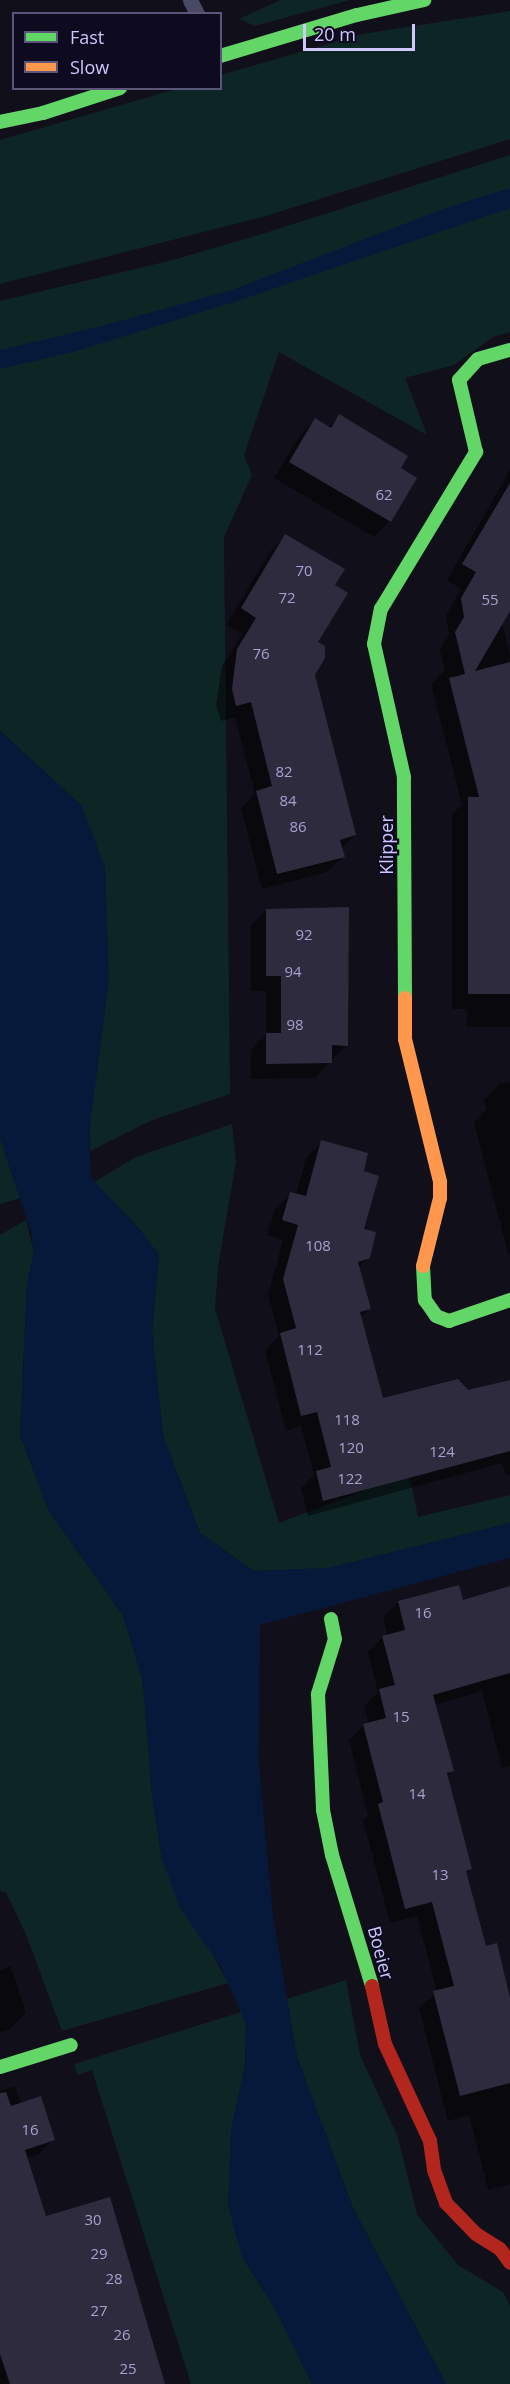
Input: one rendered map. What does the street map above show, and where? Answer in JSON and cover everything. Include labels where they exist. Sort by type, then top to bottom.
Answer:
[{"type":"street","points":[[222,55],[357,15],[424,0]]},
{"type":"street","points":[[0,122],[43,113],[114,90]]},
{"type":"street","name":"Klipper","points":[[510,350],[478,359],[459,380],[476,452],[381,609],[374,644],[404,777],[405,1039],[440,1182],[440,1198],[422,1268],[425,1300],[436,1316],[449,1321],[510,1300]]},
{"type":"street","name":"Boeier","points":[[331,1618],[336,1640],[318,1694],[323,1810],[332,1855],[366,1961],[385,2044],[430,2141],[434,2170],[446,2203],[476,2234],[500,2249],[510,2263]]},
{"type":"street","points":[[0,2067],[70,2045]]},
{"type":"green space","points":[[280,0],[350,0],[255,26],[239,19]]},
{"type":"green space","points":[[510,11],[510,139],[266,216],[0,284],[0,140],[173,90],[222,90],[222,75],[362,34]]},
{"type":"green space","points":[[510,155],[510,332],[493,337],[454,365],[405,378],[427,435],[279,352],[244,455],[252,475],[224,537],[230,1094],[150,1121],[90,1151],[82,806],[0,731],[0,301],[173,260]]},
{"type":"green space","points":[[232,1124],[236,1161],[218,1267],[215,1309],[279,1523],[409,1474],[418,1517],[510,1495],[510,1523],[329,1568],[254,1571],[200,1533],[163,1436],[152,1332],[159,1255],[136,1225],[94,1182],[136,1157]]},
{"type":"green space","points":[[0,1138],[20,1198],[0,1204]]},
{"type":"green space","points":[[26,1220],[34,1252],[27,1285],[20,1435],[49,1511],[123,1615],[143,1681],[152,1795],[162,1859],[228,1983],[62,2031],[27,1937],[6,1892],[0,1891],[0,1235]]},
{"type":"green space","points":[[346,1980],[360,2055],[398,2137],[417,2214],[458,2265],[503,2292],[510,2306],[510,2384],[446,2384],[353,2208],[297,2057],[287,1999]]},
{"type":"green space","points":[[241,2012],[246,2025],[245,2066],[231,2130],[242,2257],[276,2310],[312,2384],[191,2384],[92,2070],[78,2075],[74,2064]]},
{"type":"water","points":[[510,188],[510,208],[234,302],[73,352],[0,369],[0,350],[102,326],[232,290],[446,208]]},
{"type":"water","points":[[0,731],[82,806],[105,868],[109,979],[89,1134],[91,1178],[136,1225],[159,1255],[152,1332],[163,1436],[200,1533],[254,1571],[329,1568],[510,1523],[510,1558],[260,1625],[259,1764],[273,1916],[297,2057],[353,2208],[446,2384],[312,2384],[276,2310],[242,2257],[228,2205],[231,2130],[245,2066],[246,2025],[221,1967],[180,1908],[162,1859],[152,1795],[143,1681],[123,1615],[49,1511],[20,1435],[27,1285],[34,1252],[31,1232],[0,1138]]},
{"type":"building","points":[[339,414],[408,456],[401,468],[417,478],[391,522],[289,462],[315,418],[331,428]]},
{"type":"building","points":[[510,483],[510,611],[475,671],[510,662],[510,994],[468,994],[468,797],[479,797],[449,678],[465,674],[455,632],[464,617],[461,598],[476,572],[462,564]]},
{"type":"building","points":[[285,534],[345,569],[335,585],[348,593],[318,642],[325,646],[325,658],[315,675],[356,835],[340,840],[345,857],[277,874],[256,791],[272,786],[251,702],[236,706],[232,689],[237,649],[256,618],[241,608]]},
{"type":"building","points":[[349,907],[348,1046],[332,1045],[332,1063],[266,1064],[266,1033],[281,1033],[281,976],[266,976],[266,909]]},
{"type":"building","points":[[321,1140],[368,1153],[364,1171],[379,1176],[364,1229],[376,1232],[370,1258],[358,1262],[371,1309],[360,1312],[383,1398],[458,1379],[468,1390],[510,1380],[510,1451],[323,1501],[316,1471],[331,1467],[317,1412],[301,1416],[280,1333],[296,1328],[283,1279],[298,1225],[282,1220],[290,1192],[306,1196]]},
{"type":"building","points":[[459,1585],[463,1600],[510,1586],[510,1673],[433,1695],[454,1771],[447,1773],[472,1869],[466,1871],[486,1946],[497,1943],[510,1998],[510,2083],[460,2096],[433,1991],[454,1986],[432,1902],[405,1909],[378,1804],[383,1802],[363,1724],[386,1718],[379,1689],[395,1685],[382,1636],[405,1630],[398,1601]]},
{"type":"building","points":[[6,2092],[11,2106],[41,2096],[55,2140],[25,2150],[46,2216],[110,2197],[165,2384],[10,2384],[0,2354],[0,2093]]},
{"type":"traffic: fast","points":[[222,55],[357,15],[424,0]]},
{"type":"traffic: fast","points":[[0,122],[43,113],[114,90]]},
{"type":"traffic: fast","points":[[405,998],[404,777],[374,644],[381,609],[476,452],[459,380],[478,359],[510,350]]},
{"type":"traffic: fast","points":[[423,1266],[425,1300],[436,1316],[449,1321],[510,1300]]},
{"type":"traffic: fast","points":[[331,1619],[335,1639],[318,1694],[323,1810],[332,1855],[372,1986]]},
{"type":"traffic: fast","points":[[0,2067],[71,2045]]},
{"type":"traffic: slow","points":[[405,998],[405,1039],[440,1182],[440,1198],[423,1266]]},
{"type":"traffic: jam","points":[[372,1986],[385,2044],[430,2141],[434,2170],[446,2203],[476,2234],[500,2249],[510,2263]]}]
